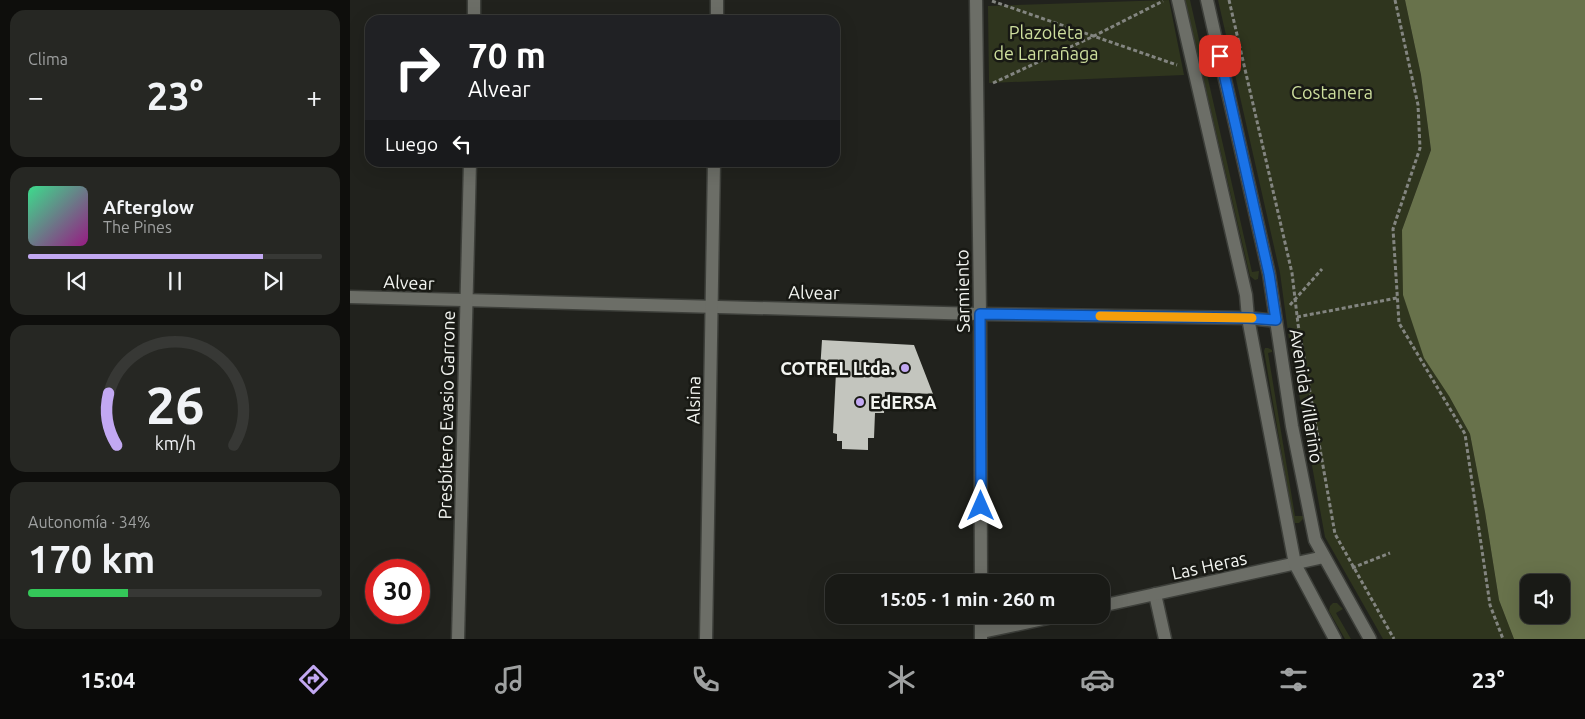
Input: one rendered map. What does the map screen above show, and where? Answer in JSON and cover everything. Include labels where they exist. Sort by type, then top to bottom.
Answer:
[{"type":"street","points":[[474,0],[474,15]]},
{"type":"street","points":[[717,0],[717,15]]},
{"type":"street","name":"Sarmiento","points":[[976,0],[981,574]]},
{"type":"street","points":[[1178,0],[1246,295],[1248,318],[1295,564],[1335,639]]},
{"type":"street","name":"Avenida Villarino","points":[[1207,0],[1269,274],[1292,426],[1315,540],[1370,639]]},
{"type":"street","name":"Presbítero Evasio Garrone","points":[[458,639],[470,167]]},
{"type":"street","name":"Alsina","points":[[706,639],[714,167]]},
{"type":"street","name":"Alvear","points":[[350,297],[1276,320]]},
{"type":"street","name":"Las Heras","points":[[1110,604],[1324,557]]},
{"type":"street","points":[[1155,594],[1164,639]]},
{"type":"street","points":[[981,636],[1027,624]]},
{"type":"path","points":[[989,0],[1194,71]]},
{"type":"path","points":[[977,92],[1166,0]]},
{"type":"path","points":[[1229,0],[1292,273],[1297,317],[1334,534],[1394,639]]},
{"type":"path","points":[[1395,0],[1418,105],[1420,148],[1393,229],[1399,323],[1465,434],[1490,605],[1503,639]]},
{"type":"path","points":[[1276,320],[1322,269]]},
{"type":"path","points":[[1276,320],[1397,298]]},
{"type":"path","points":[[1333,575],[1390,553]]},
{"type":"green space","name":"Plazoleta de Larrañaga","points":[[1169,0],[1184,75],[989,83],[988,6]]},
{"type":"green space","points":[[1185,0],[1190,0],[1252,272],[1259,271],[1258,279],[1255,280],[1250,276]]},
{"type":"green space","name":"Costanera","points":[[1218,0],[1405,0],[1421,75],[1431,150],[1402,230],[1449,396],[1470,434],[1499,600],[1514,639],[1383,639],[1325,537],[1289,339],[1280,273]]},
{"type":"green space","points":[[1265,348],[1272,350],[1272,352],[1268,353],[1295,516],[1303,516],[1299,523],[1295,523],[1293,519]]},
{"type":"green space","points":[[1333,603],[1337,603],[1343,609],[1336,613],[1351,639],[1345,639],[1329,611]]},
{"type":"shaded area","points":[[1405,0],[1585,0],[1585,639],[1514,639],[1499,600],[1470,434],[1449,396],[1424,358],[1403,295],[1402,230],[1431,150],[1421,75]]},
{"type":"building","name":"EdERSA","points":[[822,340],[914,345],[933,394],[885,392],[884,413],[875,413],[874,438],[868,438],[868,450],[842,449],[842,441],[837,441],[837,434],[833,433],[836,372],[820,371]]},
{"type":"slow traffic","points":[[1100,316],[1252,318]]},
{"type":"place","name":"COTREL Ltda.","points":[[905,368]]},
{"type":"place","name":"EdERSA","points":[[860,402]]},
{"type":"route","points":[[981,506],[980,314],[1276,320],[1269,274],[1220,56]]}]
